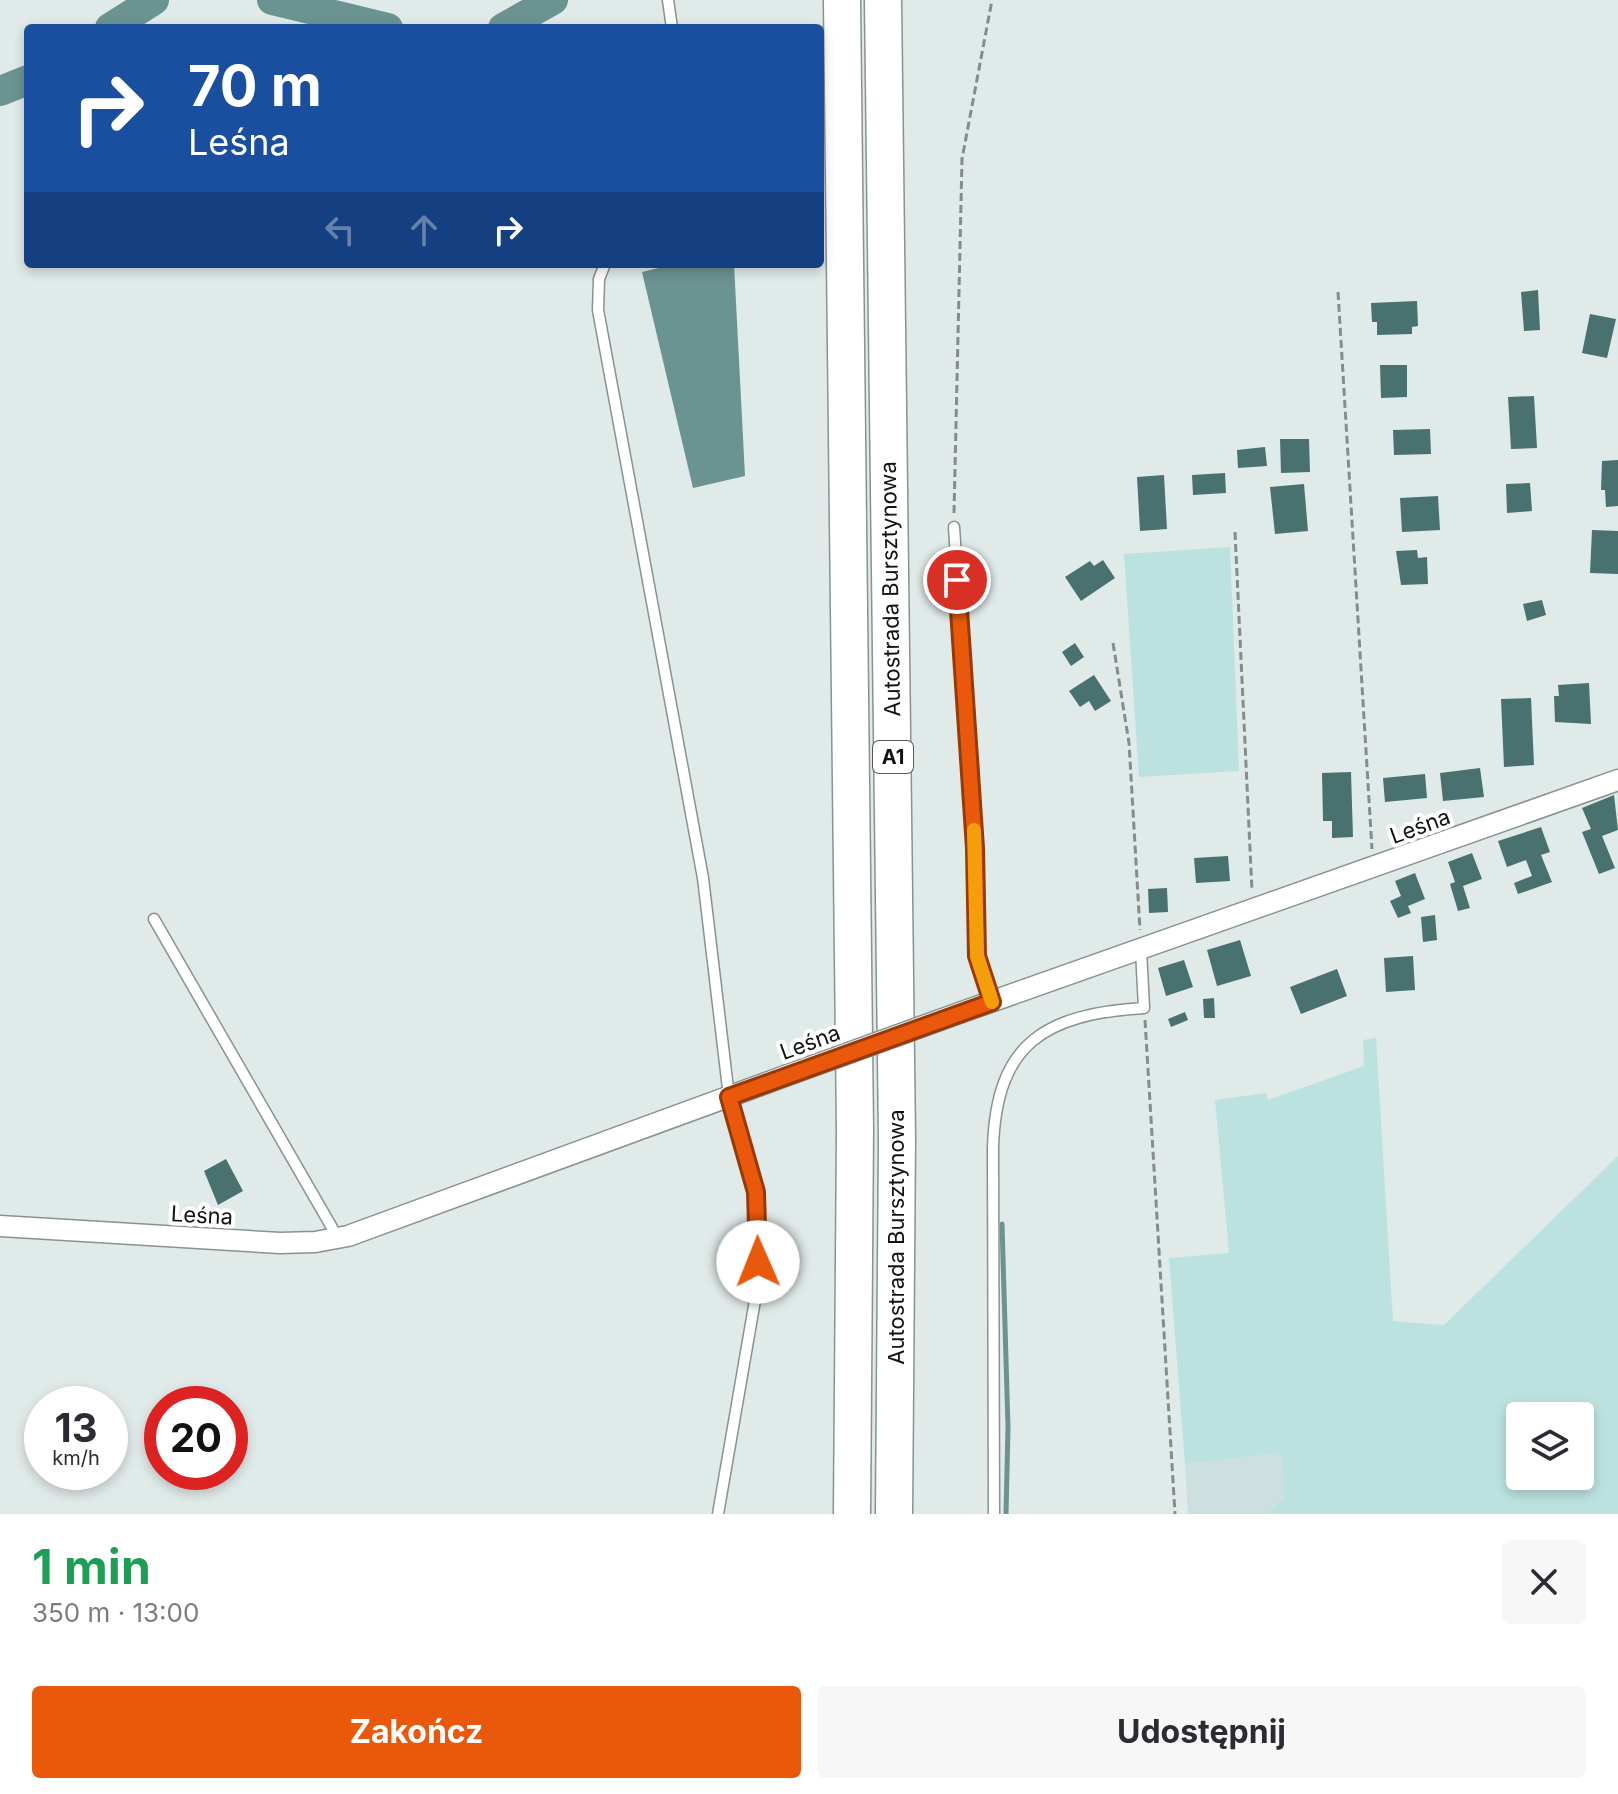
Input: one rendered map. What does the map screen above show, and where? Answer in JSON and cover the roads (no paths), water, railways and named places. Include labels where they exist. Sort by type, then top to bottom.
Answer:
[{"type":"highway","name":"Autostrada Bursztynowa","points":[[842,0],[855,1099],[852,1514]]},
{"type":"highway","name":"Autostrada Bursztynowa","points":[[883,0],[897,1109],[894,1514]]},
{"type":"street","name":"Leśna","points":[[0,1226],[280,1243],[338,1238],[445,1203],[962,1012],[1618,780]]},
{"type":"lane","points":[[668,0],[671,24]]},
{"type":"lane","points":[[603,268],[599,279],[598,310],[703,878],[729,1097],[756,1192],[758,1283],[718,1514]]},
{"type":"lane","points":[[954,527],[975,848],[977,956],[992,1002]]},
{"type":"lane","points":[[154,919],[338,1238]]},
{"type":"lane","points":[[994,1514],[993,1148],[998,1098],[1018,1053],[1038,1036],[1086,1016],[1144,1008],[1141,950]]},
{"type":"waterway","points":[[116,24],[154,0]]},
{"type":"waterway","points":[[272,0],[371,24]]},
{"type":"waterway","points":[[510,24],[553,0]]},
{"type":"waterway","points":[[0,91],[24,82]]},
{"type":"waterway","points":[[1002,1224],[1008,1427],[1006,1514]]}]
